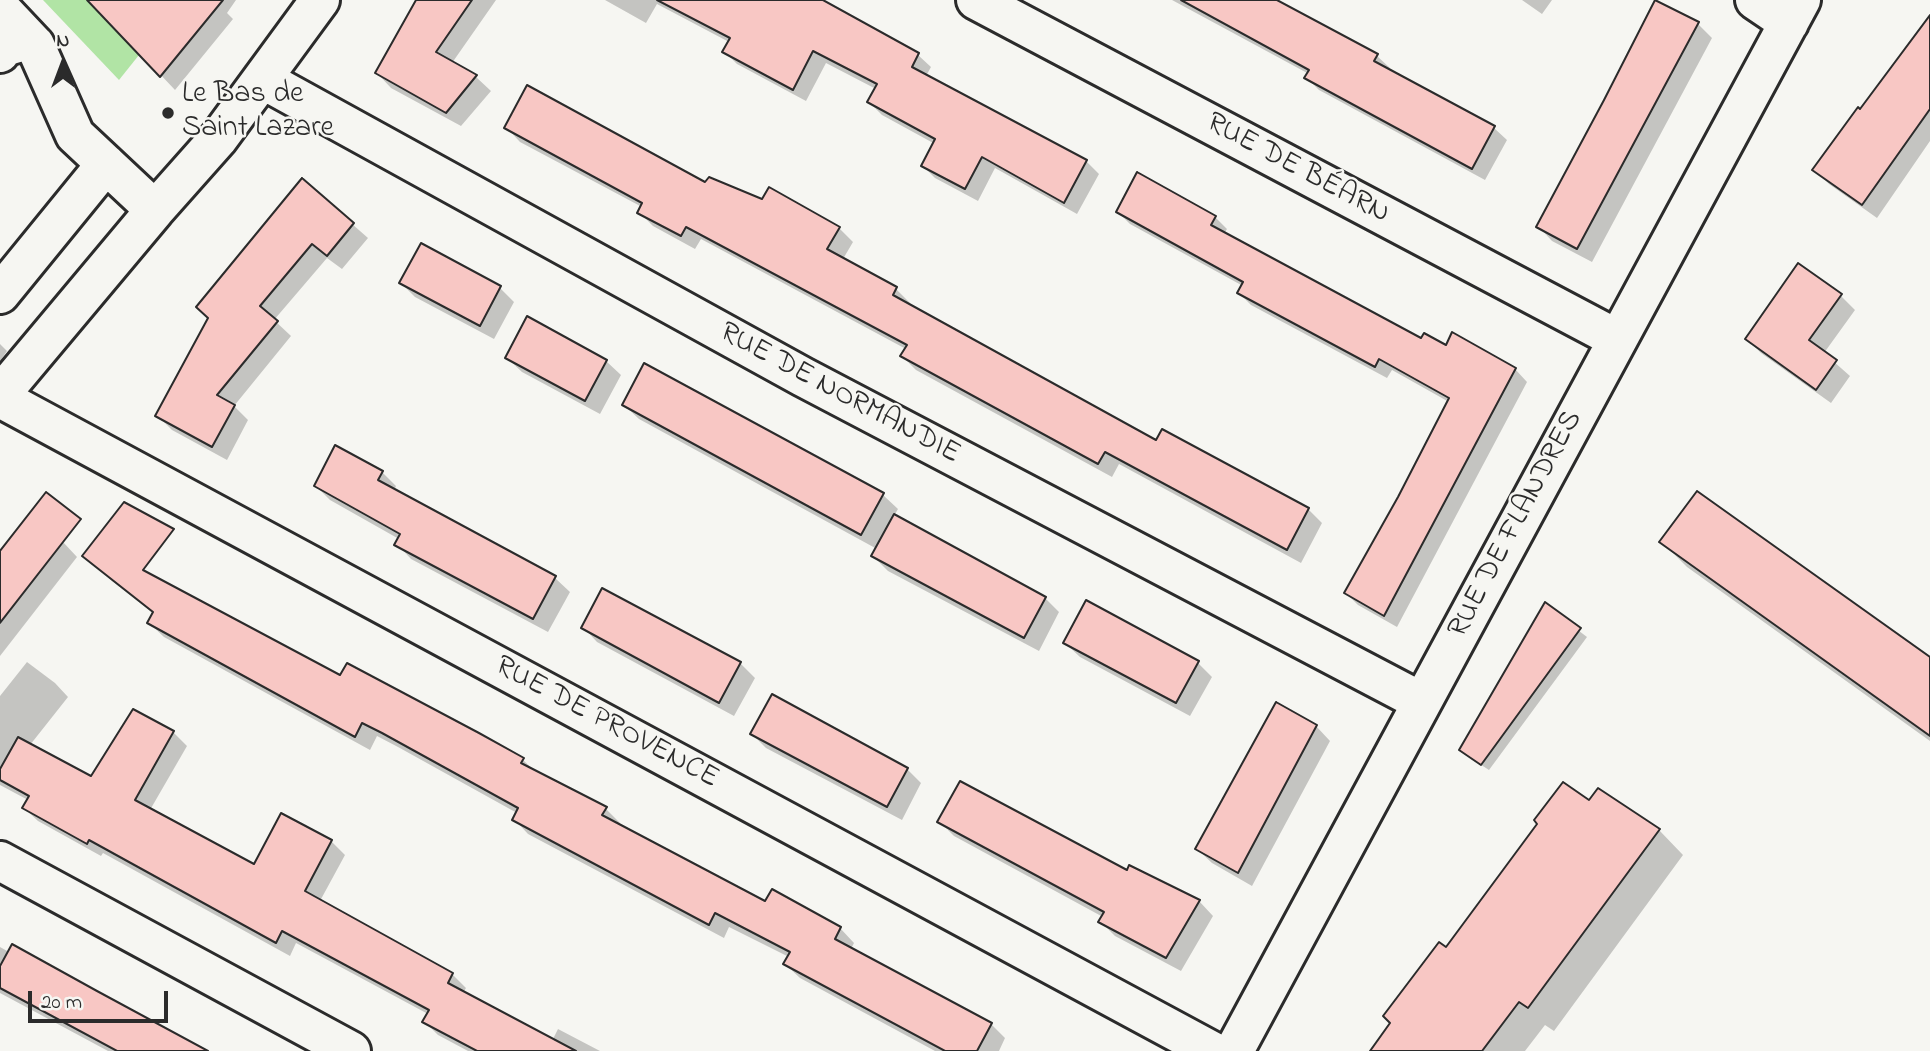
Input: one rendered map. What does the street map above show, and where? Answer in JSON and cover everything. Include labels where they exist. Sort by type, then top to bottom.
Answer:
[{"type":"street","points":[[0,396],[155,210],[218,139],[320,0]]},
{"type":"street","name":"RUE DE BÉARN","points":[[976,0],[1617,339]]},
{"type":"street","points":[[1755,0],[1795,11]]},
{"type":"street","points":[[0,8],[17,49],[75,135],[155,210]]},
{"type":"street","name":"RUE DE FLANDRES","points":[[1234,1051],[1795,11]]},
{"type":"street","name":"RUE DE NORMANDIE","points":[[262,79],[803,377],[1422,702]]},
{"type":"street","points":[[0,294],[106,164]]},
{"type":"street","name":"RUE DE PROVENCE","points":[[0,396],[1212,1051]]},
{"type":"street","points":[[0,861],[351,1051]]},
{"type":"green space","points":[[43,0],[87,0],[139,55],[119,80]]},
{"type":"building","points":[[87,0],[223,0],[160,77]]},
{"type":"building","points":[[416,0],[472,0],[436,52],[477,75],[446,113],[375,73]]},
{"type":"building","points":[[657,0],[823,0],[919,53],[912,67],[1087,160],[1064,203],[982,157],[965,189],[921,166],[935,139],[867,102],[877,84],[813,51],[793,90],[722,52],[730,38]]},
{"type":"building","points":[[1181,0],[1277,0],[1378,54],[1374,61],[1495,126],[1472,169],[1304,78],[1309,70]]},
{"type":"building","points":[[1655,0],[1699,22],[1577,249],[1536,227]]},
{"type":"building","points":[[1930,15],[1930,109],[1862,205],[1812,170]]},
{"type":"building","points":[[527,85],[705,182],[709,177],[762,199],[769,187],[840,227],[827,249],[897,287],[893,295],[1156,440],[1162,429],[1309,508],[1287,550],[1105,452],[1098,464],[900,356],[907,345],[686,227],[681,236],[637,213],[642,203],[504,128]]},
{"type":"building","points":[[1137,172],[1216,216],[1211,225],[1421,338],[1424,333],[1446,345],[1452,332],[1516,368],[1384,616],[1344,593],[1449,398],[1379,359],[1375,367],[1237,293],[1243,282],[1116,212]]},
{"type":"building","points":[[302,178],[354,223],[327,256],[312,244],[260,306],[278,321],[217,395],[235,405],[212,447],[155,416],[208,318],[196,307]]},
{"type":"building","points":[[421,243],[501,286],[480,326],[399,283]]},
{"type":"building","points":[[1798,263],[1842,294],[1809,340],[1837,360],[1816,390],[1745,339]]},
{"type":"building","points":[[527,316],[607,360],[585,401],[505,358]]},
{"type":"building","points":[[644,363],[884,493],[861,535],[622,405]]},
{"type":"building","points":[[335,445],[383,471],[378,480],[556,576],[533,619],[394,545],[400,534],[314,486]]},
{"type":"building","points":[[1697,491],[1930,657],[1930,736],[1659,542]]},
{"type":"building","points":[[46,492],[81,519],[0,623],[0,551]]},
{"type":"building","points":[[124,502],[174,529],[143,570],[340,675],[347,663],[479,733],[524,758],[521,763],[607,807],[602,815],[765,901],[772,889],[841,927],[835,939],[992,1023],[977,1051],[945,1051],[783,964],[790,952],[715,913],[709,925],[512,820],[518,808],[382,733],[362,723],[355,737],[147,623],[153,612],[82,556]]},
{"type":"building","points":[[894,514],[1046,597],[1024,638],[871,556]]},
{"type":"building","points":[[602,588],[741,662],[719,703],[581,628]]},
{"type":"building","points":[[1086,600],[1199,661],[1176,703],[1063,643]]},
{"type":"building","points":[[1545,602],[1581,628],[1481,765],[1459,750]]},
{"type":"building","points":[[772,694],[908,768],[887,807],[750,734]]},
{"type":"building","points":[[1276,702],[1317,725],[1238,873],[1195,849]]},
{"type":"building","points":[[133,709],[174,731],[135,800],[254,864],[281,813],[332,840],[305,891],[453,973],[448,983],[576,1051],[477,1051],[422,1022],[429,1010],[282,931],[276,943],[89,840],[87,844],[22,808],[29,796],[0,780],[0,769],[18,737],[91,776]]},
{"type":"building","points":[[960,781],[1127,870],[1129,865],[1200,900],[1166,958],[1098,922],[1104,912],[937,822]]},
{"type":"building","points":[[1563,782],[1589,800],[1598,788],[1660,829],[1528,1008],[1519,1002],[1482,1051],[1370,1051],[1390,1023],[1383,1016],[1439,942],[1446,947],[1537,824],[1534,820]]},
{"type":"building","points":[[12,944],[208,1051],[117,1051],[0,988],[0,966]]},
{"type":"place","name":"Le Bas de Saint Lazare","points":[[168,113]]}]
